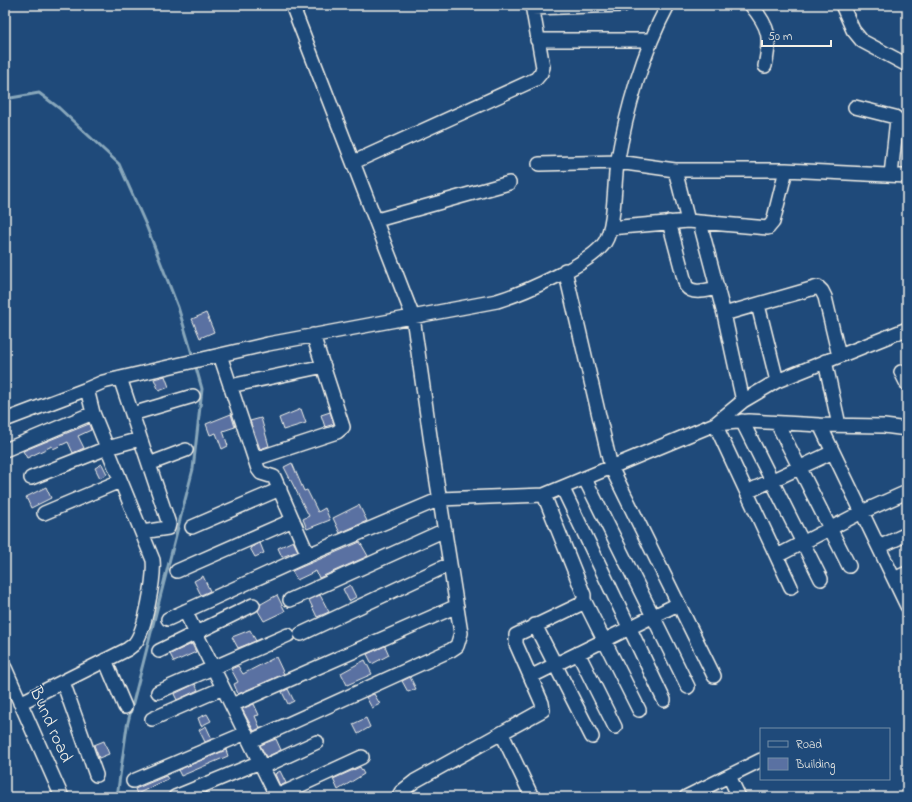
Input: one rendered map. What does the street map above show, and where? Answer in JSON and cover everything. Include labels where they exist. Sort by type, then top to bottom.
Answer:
[{"type":"street","points":[[354,162],[536,79],[541,73],[543,67],[532,6],[622,5]]},
{"type":"street","points":[[5,420],[103,382],[313,335],[497,301],[513,296],[585,260],[596,252],[605,241],[610,228],[618,162],[636,88],[650,40],[668,5]]},
{"type":"street","points":[[751,5],[768,30],[769,45],[765,66]]},
{"type":"street","points":[[842,5],[852,30],[862,40],[907,65]]},
{"type":"street","points":[[133,781],[248,737],[454,648],[457,646],[461,634],[413,317],[295,6]]},
{"type":"street","points":[[537,40],[650,40]]},
{"type":"street","points":[[855,107],[895,117],[897,119],[891,175]]},
{"type":"street","points":[[539,164],[618,162],[675,170],[786,170],[907,176]]},
{"type":"street","points":[[675,170],[718,288],[743,401]]},
{"type":"street","points":[[610,228],[669,222],[694,222],[768,228],[773,222],[786,170]]},
{"type":"street","points":[[377,220],[509,183]]},
{"type":"street","points":[[669,222],[686,286],[690,290],[694,291],[718,288]]},
{"type":"street","points":[[565,270],[611,467],[714,676]]},
{"type":"street","points":[[724,314],[758,306],[818,287],[825,297],[839,356]]},
{"type":"street","points":[[758,306],[777,381]]},
{"type":"street","points":[[715,424],[743,401],[777,381],[907,329]]},
{"type":"street","points":[[255,459],[341,430],[343,424],[313,335]]},
{"type":"street","points":[[220,355],[261,473],[274,477],[308,555]]},
{"type":"street","points":[[825,361],[839,426]]},
{"type":"street","points":[[230,386],[324,366]]},
{"type":"street","points":[[901,372],[907,384]]},
{"type":"street","points":[[120,378],[169,524],[168,528],[142,532]]},
{"type":"street","points":[[20,703],[135,644],[142,628],[154,578],[154,560],[93,413],[87,388]]},
{"type":"street","points":[[132,414],[192,396]]},
{"type":"street","points":[[5,450],[93,413]]},
{"type":"street","points":[[168,619],[308,555],[440,499],[544,495],[564,489],[611,467],[715,424],[742,421],[777,422],[839,426],[884,426],[907,430]]},
{"type":"street","points":[[742,421],[821,579]]},
{"type":"street","points":[[777,422],[849,566]]},
{"type":"street","points":[[715,424],[791,587]]},
{"type":"street","points":[[820,425],[894,579],[906,600]]},
{"type":"street","points":[[31,478],[107,448],[140,439]]},
{"type":"street","points":[[148,464],[186,450]]},
{"type":"street","points":[[747,492],[833,452]]},
{"type":"street","points":[[586,479],[688,686]]},
{"type":"street","points":[[44,513],[120,481]]},
{"type":"street","points":[[192,527],[280,489]]},
{"type":"street","points":[[564,489],[664,700]]},
{"type":"street","points":[[777,556],[862,512],[907,492]]},
{"type":"street","points":[[544,495],[584,595],[584,600],[639,710]]},
{"type":"street","points":[[177,571],[293,520]]},
{"type":"street","points":[[290,600],[445,530]]},
{"type":"street","points":[[879,547],[907,534]]},
{"type":"street","points":[[158,692],[294,634],[450,564]]},
{"type":"street","points":[[894,579],[907,573]]},
{"type":"street","points":[[398,797],[401,792],[415,781],[543,710],[542,703],[532,676],[516,644],[516,635],[580,604],[584,600]]},
{"type":"street","points":[[532,676],[678,604]]},
{"type":"street","points":[[158,651],[253,605]]},
{"type":"street","points":[[232,705],[457,606]]},
{"type":"street","points":[[185,611],[262,764],[274,796],[362,757]]},
{"type":"street","points":[[535,625],[592,737]]},
{"type":"street","points":[[578,653],[615,727]]},
{"type":"street","points":[[105,660],[125,707]]},
{"type":"street","name":"Bund road","points":[[5,668],[62,797]]},
{"type":"street","points":[[63,682],[96,775]]},
{"type":"street","points":[[152,719],[223,688]]},
{"type":"street","points":[[502,734],[532,797]]},
{"type":"street","points":[[175,797],[317,742]]},
{"type":"street","points":[[686,797],[760,760]]},
{"type":"street","points":[[729,776],[739,797]]},
{"type":"building","points":[[206,313],[214,332],[200,338],[192,319]]},
{"type":"building","points":[[165,376],[169,387],[159,391],[154,379]]},
{"type":"building","points":[[301,409],[306,423],[283,430],[279,418]]},
{"type":"building","points":[[330,412],[334,424],[325,427],[321,415]]},
{"type":"building","points":[[231,414],[235,427],[223,431],[228,446],[222,449],[216,433],[210,435],[206,424]]},
{"type":"building","points":[[261,418],[269,446],[260,449],[250,421]]},
{"type":"building","points":[[89,424],[91,430],[78,436],[84,448],[73,453],[68,442],[53,449],[52,446],[27,458],[23,451]]},
{"type":"building","points":[[292,463],[304,491],[307,490],[318,512],[325,508],[330,520],[307,529],[303,519],[309,516],[284,467]]},
{"type":"building","points":[[102,464],[107,474],[100,478],[95,468]]},
{"type":"building","points":[[46,487],[51,498],[31,508],[26,497]]},
{"type":"building","points":[[359,505],[367,521],[340,533],[333,518]]},
{"type":"building","points":[[293,541],[298,551],[282,557],[278,548]]},
{"type":"building","points":[[360,542],[368,556],[319,578],[316,571],[297,580],[292,571]]},
{"type":"building","points":[[260,543],[264,553],[255,557],[250,548]]},
{"type":"building","points":[[203,576],[210,591],[201,595],[194,581]]},
{"type":"building","points":[[350,585],[356,597],[349,601],[343,589]]},
{"type":"building","points":[[277,595],[285,611],[264,621],[258,611],[261,604]]},
{"type":"building","points":[[320,595],[329,612],[317,617],[309,600]]},
{"type":"building","points":[[250,630],[256,641],[238,648],[232,637]]},
{"type":"building","points":[[192,644],[196,652],[174,662],[170,654]]},
{"type":"building","points":[[385,646],[389,655],[372,664],[367,654]]},
{"type":"building","points":[[276,657],[284,674],[238,694],[234,684],[238,682],[231,669],[238,666],[243,674]]},
{"type":"building","points":[[365,660],[372,674],[347,685],[341,673]]},
{"type":"building","points":[[410,677],[416,689],[408,692],[402,681]]},
{"type":"building","points":[[195,684],[198,690],[177,700],[174,694]]},
{"type":"building","points":[[288,689],[294,701],[288,704],[282,692]]},
{"type":"building","points":[[374,694],[380,704],[372,708],[366,697]]},
{"type":"building","points":[[254,704],[259,715],[255,716],[260,728],[254,731],[242,709]]},
{"type":"building","points":[[207,714],[211,721],[201,726],[198,718]]},
{"type":"building","points":[[366,718],[370,727],[358,734],[353,724]]},
{"type":"building","points":[[206,726],[212,739],[205,742],[199,730]]},
{"type":"building","points":[[276,739],[281,750],[266,757],[260,745]]},
{"type":"building","points":[[104,741],[109,754],[99,758],[94,745]]},
{"type":"building","points":[[226,750],[228,756],[181,776],[178,770]]},
{"type":"building","points":[[360,767],[364,774],[338,790],[333,779]]},
{"type":"building","points":[[280,771],[286,783],[280,786],[275,774]]},
{"type":"building","points":[[166,776],[168,779],[137,794],[135,789]]},
{"type":"waterway","points":[[5,99],[39,93],[59,108],[119,164],[146,225],[178,307],[193,357]]},
{"type":"waterway","points":[[117,797],[127,726],[193,469],[202,389],[195,364]]}]
